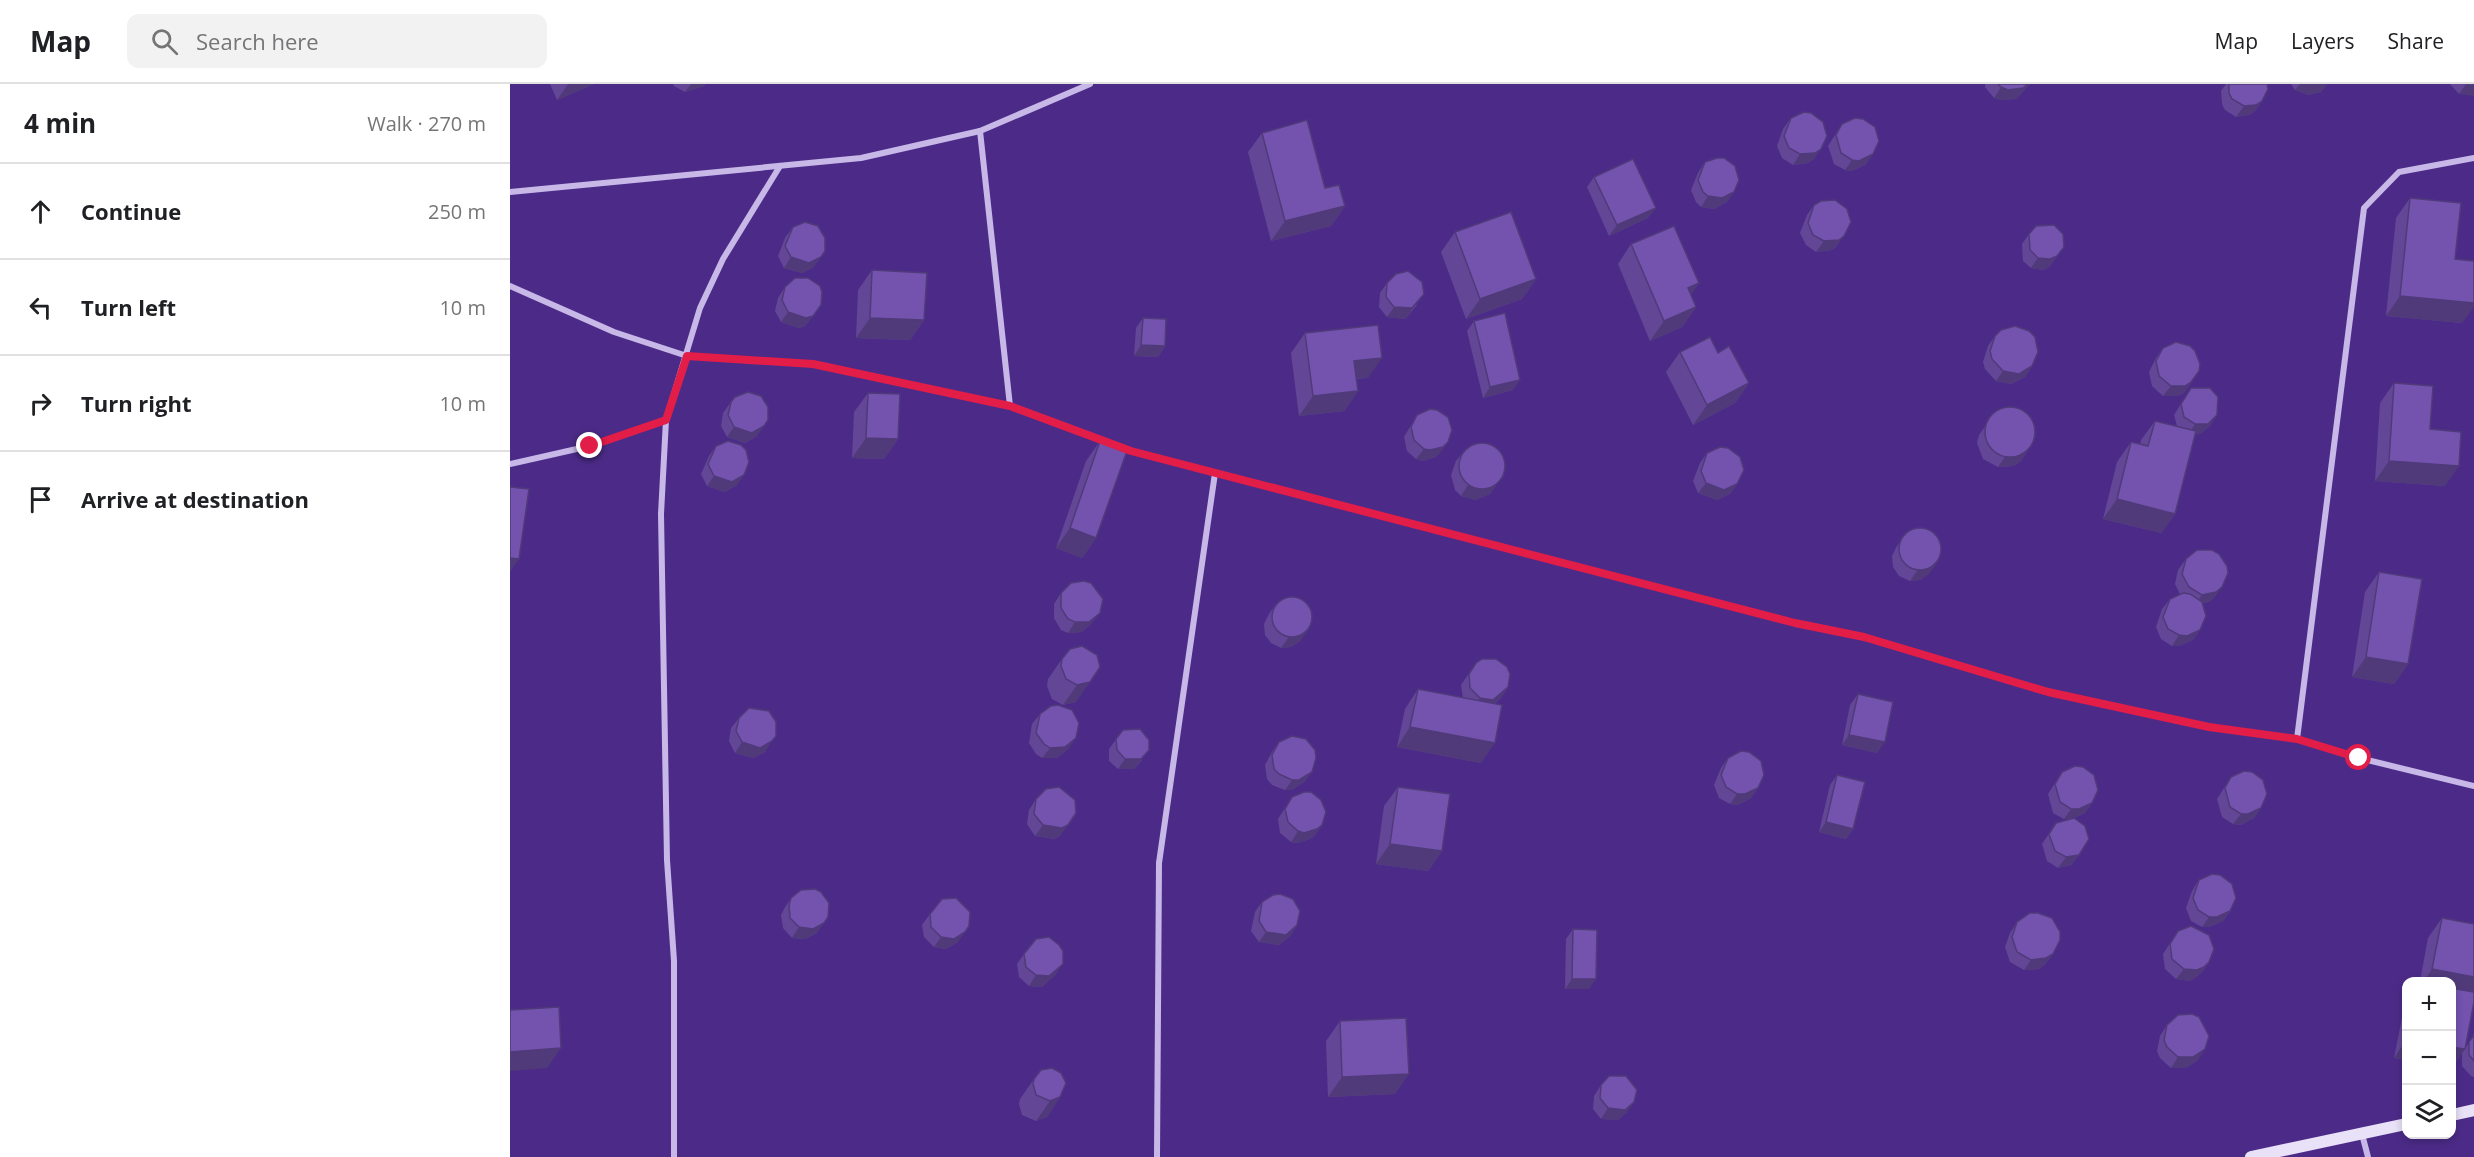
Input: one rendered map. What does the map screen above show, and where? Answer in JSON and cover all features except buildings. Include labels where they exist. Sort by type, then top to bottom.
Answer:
[{"type":"main road","points":[[2456,1114],[2474,1110]]},
{"type":"main road","points":[[2251,1157],[2402,1125]]},
{"type":"street","points":[[510,192],[861,158],[980,131],[1090,84]]},
{"type":"street","points":[[980,131],[1010,406]]},
{"type":"street","points":[[2297,739],[2364,208],[2400,171],[2474,158]]},
{"type":"street","points":[[674,1157],[674,961],[667,860],[661,514],[666,420],[700,308],[723,259],[780,165]]},
{"type":"street","points":[[510,286],[614,332],[687,356],[813,364],[1010,406],[1131,451],[1795,623],[1864,637],[2048,692],[2209,727],[2297,739],[2359,758],[2474,786]]},
{"type":"street","points":[[510,464],[590,446],[666,420]]},
{"type":"street","points":[[1157,1157],[1159,863],[1215,473]]},
{"type":"street","points":[[2362,1134],[2367,1157]]},
{"type":"route","points":[[590,446],[666,420],[687,356],[813,364],[1010,406],[1131,451],[1795,623],[1864,637],[2048,692],[2209,727],[2297,739],[2359,758]]}]
